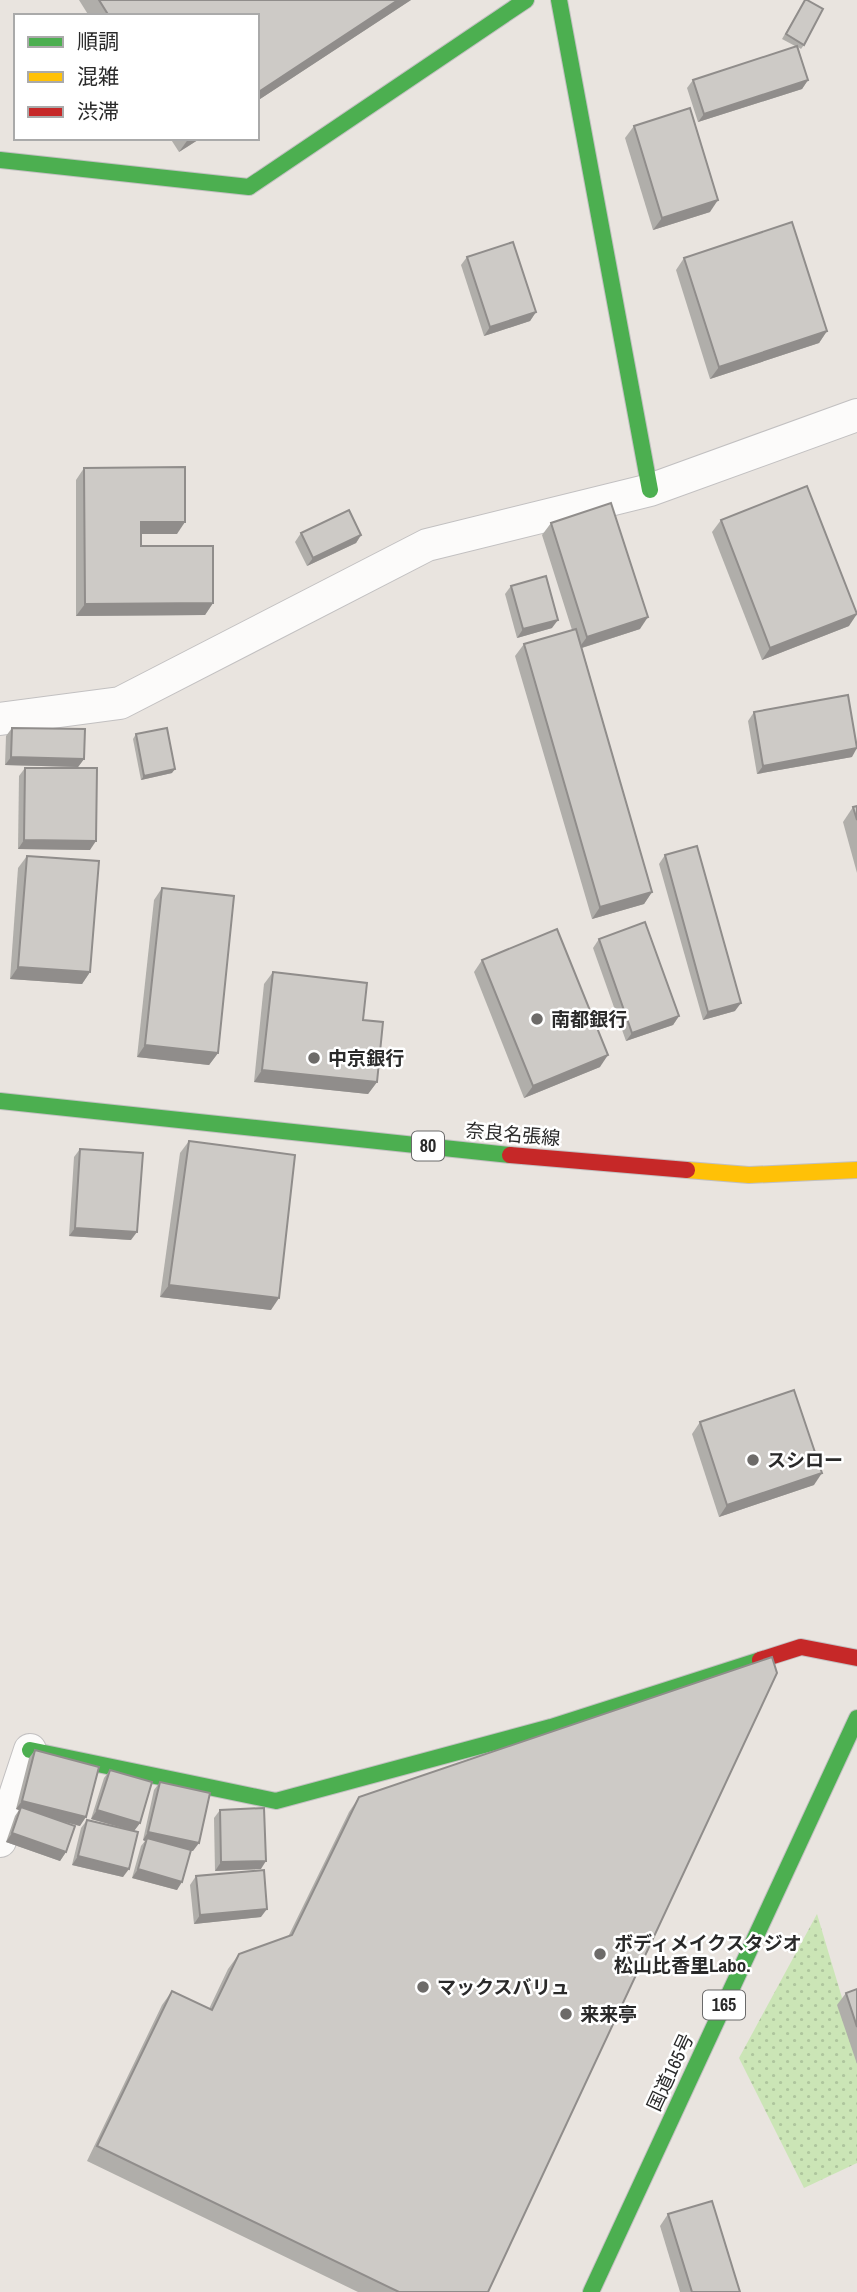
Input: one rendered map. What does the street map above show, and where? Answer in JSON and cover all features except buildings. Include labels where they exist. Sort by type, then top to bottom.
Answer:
[{"type":"main road","points":[[0,160],[249,187],[526,0]]},
{"type":"main road","points":[[559,0],[650,490]]},
{"type":"main road","name":"奈良名張線","points":[[0,1101],[471,1151],[749,1175],[857,1170]]},
{"type":"main road","points":[[30,1750],[276,1801],[551,1727],[801,1647],[857,1658]]},
{"type":"main road","name":"国道165号","points":[[591,2292],[857,1718]]},
{"type":"street","points":[[0,719],[120,703],[427,545],[650,490],[857,415]]},
{"type":"street","points":[[0,1841],[30,1750]]},
{"type":"green space","points":[[817,1914],[857,2048],[857,2163],[804,2188],[739,2058]]},
{"type":"traffic: fast","points":[[0,160],[249,187],[526,0]]},
{"type":"traffic: fast","points":[[559,0],[650,490]]},
{"type":"traffic: fast","points":[[0,1101],[510,1155]]},
{"type":"traffic: fast","points":[[30,1750],[276,1801],[551,1727],[760,1660]]},
{"type":"traffic: fast","points":[[591,2292],[857,1718]]},
{"type":"traffic: slow","points":[[687,1170],[749,1175],[857,1170]]},
{"type":"traffic: jam","points":[[510,1155],[687,1170]]},
{"type":"traffic: jam","points":[[760,1660],[801,1647],[857,1658]]},
{"type":"place","name":"南都銀行","points":[[537,1019]]},
{"type":"place","name":"中京銀行","points":[[314,1058]]},
{"type":"place","name":"スシロー","points":[[753,1460]]},
{"type":"place","name":"ボディメイクスタジオ 松山比香里Labo.","points":[[600,1954]]},
{"type":"place","name":"マックスバリュ","points":[[423,1987]]},
{"type":"place","name":"来来亭","points":[[566,2014]]}]
